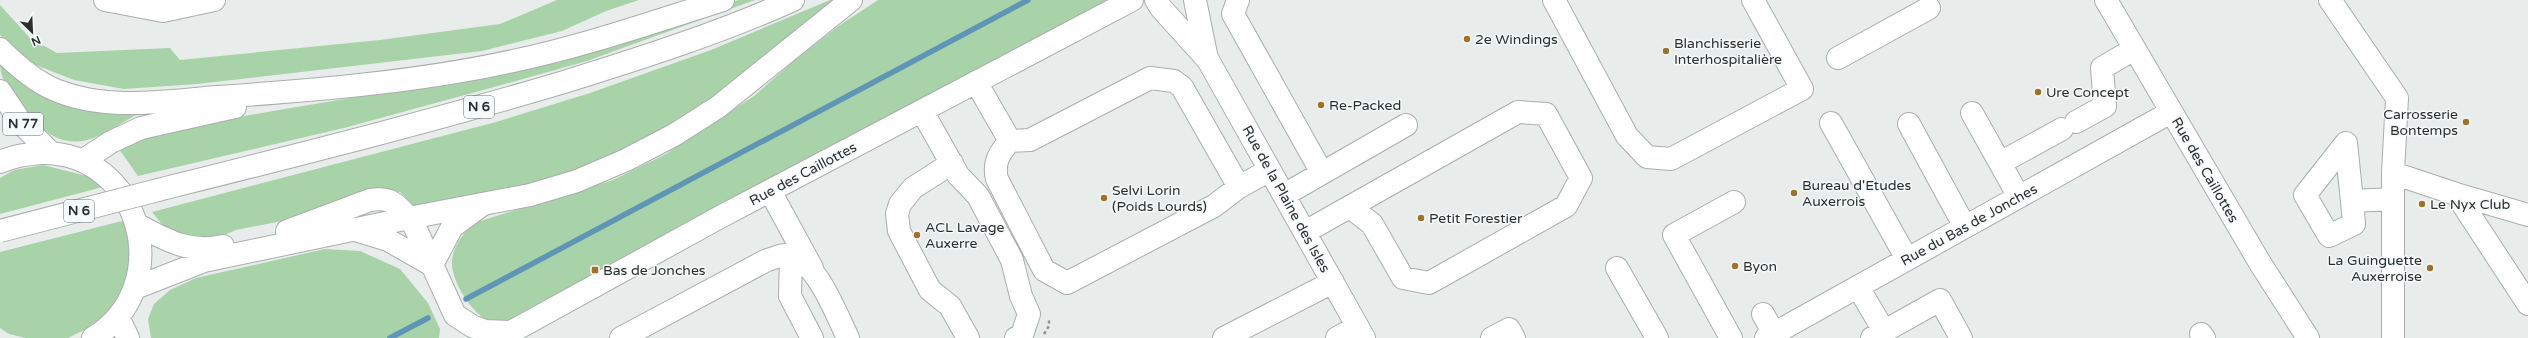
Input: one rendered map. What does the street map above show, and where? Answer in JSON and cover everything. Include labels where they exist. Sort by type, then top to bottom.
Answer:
[{"type":"main road","points":[[105,0],[163,11],[214,0]]},
{"type":"main road","points":[[0,49],[17,66],[57,91],[108,103],[306,91],[453,72],[513,61],[607,37],[723,0]]},
{"type":"main road","name":"N 6","points":[[0,231],[512,97],[624,63],[765,13],[793,0]]},
{"type":"main road","points":[[136,288],[204,261],[408,218],[530,195],[577,181],[626,160],[674,135],[718,107],[851,0]]},
{"type":"main road","name":"Rue des Caillottes","points":[[138,225],[173,244],[192,249],[216,248],[293,229],[370,200],[383,198],[394,202],[413,223],[455,315],[470,332],[511,332],[770,191],[1132,0]]},
{"type":"main road","name":"Rue de la Plaine des Isles","points":[[1156,0],[1161,8],[1208,60],[1360,332]]},
{"type":"main road","name":"Rue de la Plaine des Isles","points":[[1195,0],[1208,60]]},
{"type":"main road","points":[[1238,0],[1234,14],[1322,173]]},
{"type":"main road","points":[[1554,0],[1627,136],[1647,157],[1671,159],[1802,89],[1753,0]]},
{"type":"main road","name":"Rue des Caillottes","points":[[2106,0],[2260,264],[2308,338]]},
{"type":"main road","points":[[2330,0],[2397,98],[2393,173],[2393,328],[2408,338]]},
{"type":"main road","points":[[1838,58],[1932,3]]},
{"type":"main road","points":[[2000,163],[2106,106],[2102,68],[2134,49]]},
{"type":"main road","points":[[1239,187],[1182,87],[1174,80],[1161,78],[1150,78],[1030,140],[1010,141],[1002,150],[994,167],[997,179],[1044,270],[1067,283],[1214,206],[1239,187],[1270,170]]},
{"type":"main road","points":[[976,82],[1010,141]]},
{"type":"main road","name":"N 77","points":[[0,91],[22,124],[50,153]]},
{"type":"main road","points":[[82,161],[111,142],[141,128],[306,91]]},
{"type":"main road","points":[[922,111],[955,169],[978,196],[1012,260],[1021,296],[1029,314],[1022,335],[1016,338]]},
{"type":"main road","points":[[1305,232],[1518,112],[1546,114],[1581,178],[1566,206],[1429,283],[1403,278],[1372,224],[1350,207]]},
{"type":"main road","name":"Rue du Bas de Jonches","points":[[1770,336],[1797,331],[1858,286],[2171,112]]},
{"type":"main road","points":[[1972,113],[2019,197]]},
{"type":"main road","points":[[1831,123],[1907,260]]},
{"type":"main road","points":[[1909,124],[1965,227]]},
{"type":"main road","points":[[1284,195],[1406,126]]},
{"type":"main road","points":[[0,162],[28,154],[50,153],[82,161],[107,177],[126,198],[138,225],[142,246],[136,288],[118,317],[93,338]]},
{"type":"main road","points":[[955,169],[912,188],[900,204],[897,214],[899,231],[930,290],[950,306],[968,338]]},
{"type":"main road","points":[[2393,173],[2456,194],[2528,215]]},
{"type":"main road","points":[[770,191],[813,269],[848,338]]},
{"type":"main road","points":[[2456,194],[2528,304]]},
{"type":"main road","points":[[2352,201],[2393,199]]},
{"type":"main road","points":[[1732,338],[1674,235],[1734,202]]},
{"type":"main road","points":[[352,230],[388,240],[432,265],[452,226],[482,205]]},
{"type":"main road","points":[[621,338],[767,260],[786,255],[800,259],[813,269]]},
{"type":"main road","points":[[791,256],[790,296],[812,338]]},
{"type":"main road","points":[[1617,268],[1657,338]]},
{"type":"main road","points":[[1224,338],[1333,282]]},
{"type":"main road","points":[[1858,286],[1878,335],[1940,300],[1961,338]]},
{"type":"main road","points":[[1762,314],[1770,336]]},
{"type":"main road","points":[[118,317],[128,338]]},
{"type":"main road","points":[[1492,338],[1509,329],[1514,338]]},
{"type":"main road","points":[[1337,338],[1360,332]]},
{"type":"green space","points":[[557,0],[639,0],[606,11],[562,31],[482,51],[197,84],[124,89],[74,80],[28,62],[0,35],[0,5],[30,38],[57,53],[170,48],[180,60],[380,40],[500,24]]},
{"type":"green space","points":[[739,0],[755,0],[587,61],[344,128],[138,176],[119,149],[157,133],[209,122],[427,85]]},
{"type":"green space","points":[[830,0],[840,0],[694,115],[595,166],[523,190],[415,207],[400,192],[386,190],[287,220],[236,230],[212,240],[184,240],[165,228],[152,212],[496,122],[590,93],[711,50]]},
{"type":"green space","points":[[878,0],[1107,0],[519,321],[489,321],[475,311],[463,295],[454,276],[452,260],[457,244],[474,223],[613,180],[666,154],[754,96],[796,59],[840,25]]},
{"type":"green space","points":[[0,62],[85,105],[136,115],[98,136],[74,142],[64,140],[45,130],[28,114],[4,80],[0,69]]},
{"type":"green space","points":[[43,165],[87,176],[103,187],[0,214],[0,178],[14,170]]},
{"type":"green space","points":[[126,220],[132,258],[123,293],[100,322],[68,338],[26,338],[9,334],[0,328],[0,252]]},
{"type":"green space","points":[[325,249],[360,251],[400,269],[428,303],[440,329],[439,338],[151,338],[148,319],[154,304],[170,290],[196,278]]},
{"type":"waterway","points":[[466,299],[1028,0]]},
{"type":"waterway","points":[[390,338],[428,318]]},
{"type":"place","name":"2e Windings","points":[[1467,39]]},
{"type":"place","name":"Blanchisserie Interhospitalière","points":[[1666,51]]},
{"type":"place","name":"Ure Concept","points":[[2038,92]]},
{"type":"place","name":"Re-Packed","points":[[1321,105]]},
{"type":"place","name":"Carrosserie Bontemps","points":[[2466,122]]},
{"type":"place","name":"Bureau d'Etudes Auxerrois","points":[[1794,193]]},
{"type":"place","name":"Selvi Lorin (Poids Lourds)","points":[[1104,198]]},
{"type":"place","name":"Le Nyx Club","points":[[2422,204]]},
{"type":"place","name":"Petit Forestier","points":[[1421,218]]},
{"type":"place","name":"ACL Lavage Auxerre","points":[[917,235]]},
{"type":"place","name":"Byon","points":[[1735,266]]},
{"type":"place","name":"La Guinguette Auxerroise","points":[[2430,268]]},
{"type":"place","name":"Bas de Jonches","points":[[595,270]]}]
